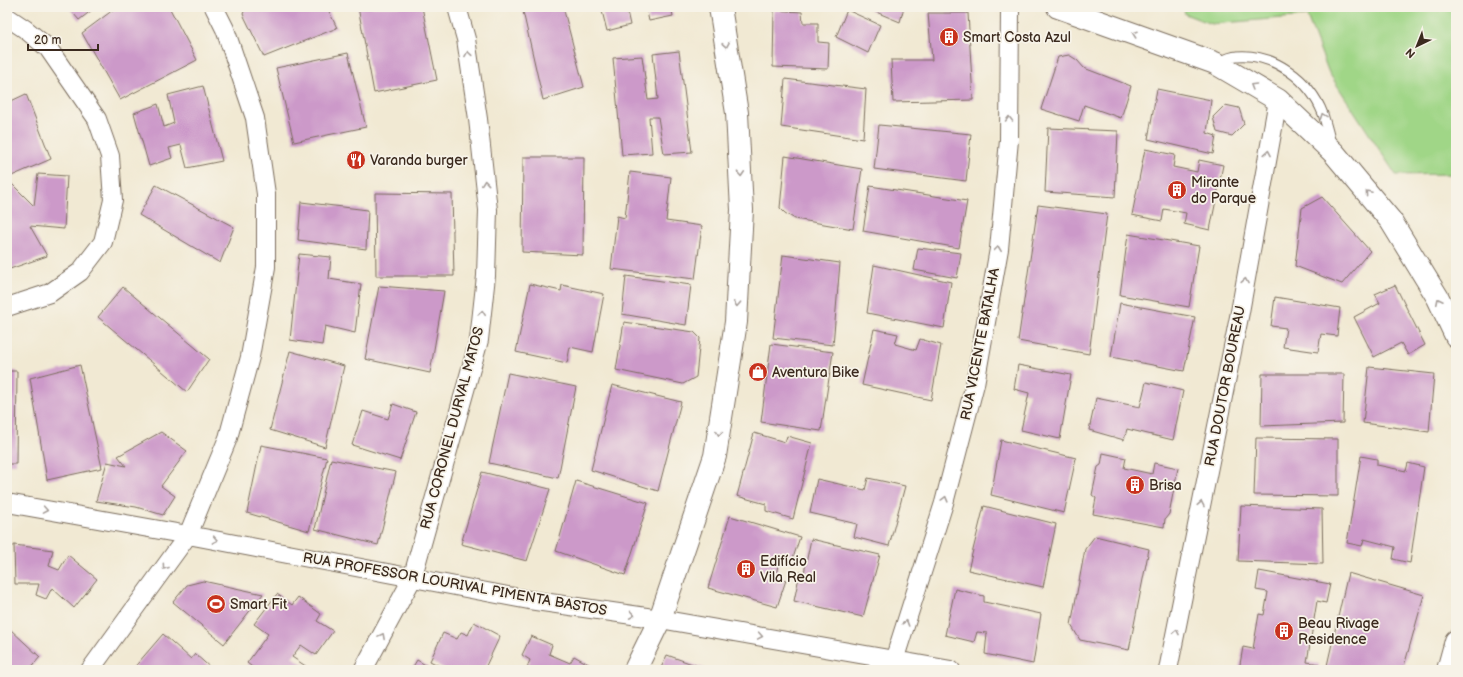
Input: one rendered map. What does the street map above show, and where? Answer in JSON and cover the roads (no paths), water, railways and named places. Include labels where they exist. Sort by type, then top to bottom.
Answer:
[{"type":"street","points":[[90,670],[188,535],[228,438],[250,356],[266,267],[266,194],[255,118],[225,29],[214,7]]},
{"type":"street","name":"RUA CORONEL DURVAL MATOS","points":[[363,670],[412,579],[479,340],[486,276],[488,210],[466,39],[457,7]]},
{"type":"street","points":[[635,670],[660,618],[715,456],[736,322],[742,210],[738,128],[737,113],[720,7]]},
{"type":"street","name":"RUA VICENTE BATALHA","points":[[893,665],[944,503],[975,384],[999,249],[1008,148],[1010,7]]},
{"type":"street","points":[[1058,7],[1215,64],[1278,100],[1334,153],[1391,221],[1438,298],[1456,336]]},
{"type":"street","points":[[7,17],[25,29],[48,48],[97,120],[110,156],[113,200],[103,242],[80,272],[50,293],[7,307]]},
{"type":"street","name":"RUA DOUTOR BOUREAU","points":[[1168,670],[1238,320],[1278,100]]},
{"type":"street","name":"RUA PROFESSOR LOURIVAL PIMENTA BASTOS","points":[[7,503],[188,535],[412,579],[529,600],[660,618],[893,665],[951,670]]},
{"type":"street","points":[[1448,670],[1456,641]]},
{"type":"lane","points":[[1215,64],[1236,56],[1253,56],[1267,58],[1288,70],[1314,97],[1323,114],[1334,153]]},
{"type":"place","name":"Smart Costa Azul","points":[[949,37]]},
{"type":"place","name":"Varanda burger","points":[[356,160]]},
{"type":"place","name":"Mirante do Parque","points":[[1177,190]]},
{"type":"place","name":"Aventura Bike","points":[[758,372]]},
{"type":"place","name":"Brisa","points":[[1135,485]]},
{"type":"place","name":"Edifício Vila Real","points":[[746,569]]},
{"type":"place","name":"Smart Fit","points":[[216,604]]},
{"type":"place","name":"Beau Rivage Residence","points":[[1284,631]]}]
